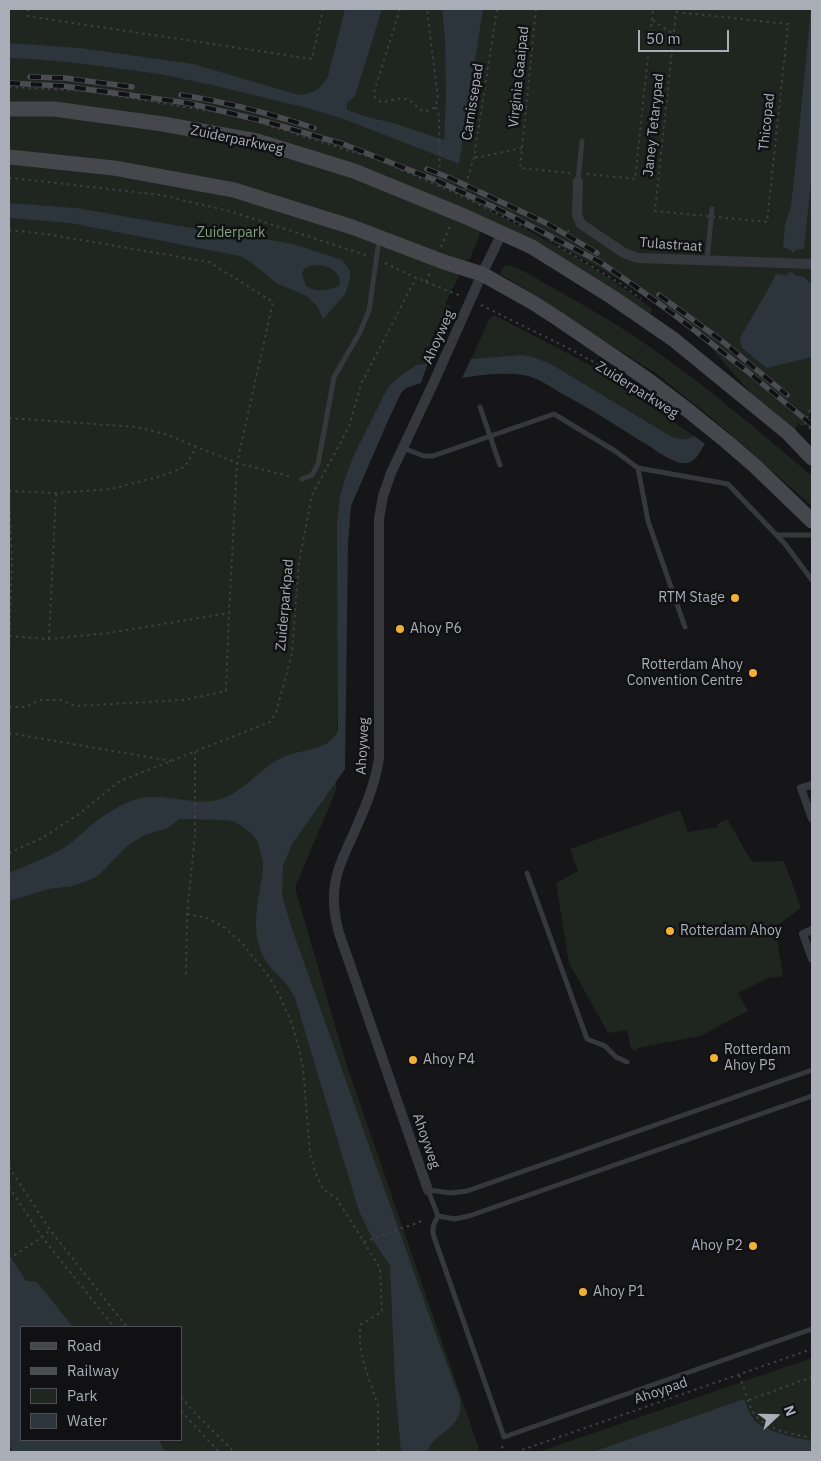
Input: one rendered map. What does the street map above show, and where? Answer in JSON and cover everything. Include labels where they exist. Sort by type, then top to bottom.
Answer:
[{"type":"main road","name":"Zuiderparkweg","points":[[9,108],[54,109],[163,124],[257,142],[354,171],[456,212],[532,248],[604,292],[673,339],[788,432],[812,458]]},
{"type":"main road","name":"Zuiderparkweg","points":[[9,157],[114,168],[234,190],[336,222],[482,274],[557,318],[669,396],[755,466],[812,521]]},
{"type":"street","points":[[578,181],[577,214],[581,224]]},
{"type":"street","name":"Tulastraat","points":[[581,224],[624,253],[638,258],[812,264]]},
{"type":"street","points":[[482,274],[502,233]]},
{"type":"street","name":"Ahoyweg","points":[[428,1190],[342,942],[337,925],[334,889],[338,869],[371,794],[377,769],[379,749],[379,519],[386,484],[482,274]]},
{"type":"street","points":[[812,784],[801,788],[812,819]]},
{"type":"street","points":[[812,930],[803,934],[812,959]]},
{"type":"lane","points":[[578,181],[582,141]]},
{"type":"lane","points":[[707,261],[712,209]]},
{"type":"lane","points":[[302,479],[312,474],[318,464],[334,377],[359,334],[369,311],[380,237]]},
{"type":"lane","points":[[480,407],[500,465]]},
{"type":"lane","points":[[403,448],[424,456],[433,456],[554,414],[615,451],[638,468],[728,484],[785,544],[812,580]]},
{"type":"lane","points":[[638,468],[648,521],[686,627]]},
{"type":"lane","points":[[777,535],[812,535]]},
{"type":"lane","points":[[527,873],[587,1039],[605,1046],[616,1057],[627,1062]]},
{"type":"lane","points":[[428,1190],[451,1193],[467,1191],[812,1070]]},
{"type":"lane","points":[[812,1096],[469,1216],[455,1219],[438,1216],[432,1231],[504,1436],[812,1329]]},
{"type":"lane","name":"Ahoyweg","points":[[428,1190],[438,1216]]},
{"type":"path","points":[[28,9],[27,16],[312,59],[323,9]]},
{"type":"path","points":[[400,9],[374,96],[381,102],[401,98],[408,99],[420,110],[428,110],[435,107],[438,96],[427,9]]},
{"type":"path","name":"Carnissepad","points":[[456,212],[474,157],[497,9]]},
{"type":"path","name":"Virginia Gaaipad","points":[[474,157],[522,148],[536,9]]},
{"type":"path","name":"Janey Tetarypad","points":[[635,179],[653,9]]},
{"type":"path","name":"Janey Tetarypad","points":[[655,211],[676,12],[788,24]]},
{"type":"path","points":[[652,19],[673,34]]},
{"type":"path","name":"Thicopad","points":[[767,222],[788,24]]},
{"type":"path","points":[[435,107],[439,116],[440,187]]},
{"type":"path","name":"Zuiderparkweg","points":[[9,178],[161,195],[234,212],[362,253],[416,278],[471,300],[572,350],[611,372]]},
{"type":"path","points":[[426,282],[456,212]]},
{"type":"path","points":[[550,241],[581,224]]},
{"type":"path","points":[[9,230],[46,234],[209,262],[273,302],[237,463],[226,691],[184,700],[75,706],[61,700],[40,700],[26,707],[9,707]]},
{"type":"path","name":"Zuiderparkpad","points":[[9,853],[42,838],[79,814],[120,781],[270,722],[276,713],[292,653],[299,562],[312,495],[349,427],[361,384],[416,278]]},
{"type":"path","points":[[812,404],[805,424],[812,430]]},
{"type":"path","points":[[9,418],[137,427],[165,434],[237,463],[318,484]]},
{"type":"path","points":[[9,651],[12,562],[9,491],[56,494],[111,489],[162,476],[185,467],[196,447]]},
{"type":"path","points":[[49,638],[56,494]]},
{"type":"path","points":[[10,636],[49,638],[108,633],[229,613]]},
{"type":"path","points":[[9,733],[172,761]]},
{"type":"path","points":[[186,974],[187,914],[195,836],[195,752]]},
{"type":"path","points":[[187,914],[208,918],[225,928],[242,943],[270,978],[292,1024],[298,1045],[303,1068],[310,1153],[315,1172],[323,1190],[337,1199],[380,1268],[382,1312],[360,1325],[360,1346],[378,1406],[378,1452]]},
{"type":"path","points":[[9,1167],[50,1230],[126,1326]]},
{"type":"path","points":[[9,1187],[42,1237],[113,1326]]},
{"type":"path","points":[[364,1242],[438,1216]]},
{"type":"path","points":[[9,1259],[50,1230]]},
{"type":"path","name":"Ahoypad","points":[[516,1452],[812,1349]]},
{"type":"path","points":[[739,1375],[748,1400],[759,1418],[780,1430],[812,1438]]},
{"type":"path","points":[[748,1400],[812,1378]]},
{"type":"path","points":[[182,1398],[234,1452]]},
{"type":"path","points":[[182,1412],[219,1452]]},
{"type":"green space","name":"Zuiderpark","points":[[9,9],[812,9],[812,409],[803,427],[798,423],[792,439],[700,336],[624,282],[491,208],[490,211],[553,244],[614,281],[652,309],[651,315],[486,219],[469,260],[467,259],[445,304],[451,307],[428,363],[416,365],[410,369],[352,495],[339,643],[336,790],[295,888],[346,1063],[480,1452],[9,1452]]},
{"type":"green space","points":[[505,265],[529,274],[619,326],[677,366],[812,476],[812,506],[713,419],[654,372],[500,274]]},
{"type":"green space","points":[[494,315],[590,365],[694,436],[686,439],[672,437],[551,364],[521,355],[471,359],[489,320]]},
{"type":"green space","name":"Rotterdam Ahoy","points":[[680,810],[688,832],[718,828],[717,824],[727,819],[752,862],[784,861],[801,908],[775,927],[783,976],[771,978],[770,975],[770,977],[738,993],[748,1011],[700,1036],[637,1048],[637,1050],[633,1051],[627,1030],[608,1033],[569,963],[556,883],[578,871],[570,849]]},
{"type":"green space","points":[[812,1358],[812,1452],[538,1452]]},
{"type":"water","points":[[345,9],[382,9],[355,96],[347,103],[347,110],[444,140],[446,99],[445,38],[442,9],[483,9],[459,164],[344,119],[212,85],[159,74],[85,64],[9,58],[9,43],[80,48],[193,64],[299,95],[316,90],[328,76]]},
{"type":"water","points":[[811,9],[812,172],[804,249],[796,250],[793,253],[783,247],[785,225],[791,206]]},
{"type":"water","points":[[9,203],[76,208],[293,244],[342,260],[350,271],[350,280],[345,294],[323,319],[317,306],[307,296],[276,283],[252,263],[240,256],[70,223],[9,218]],"holes":[[[309,266],[324,266],[338,274],[339,286],[322,290],[315,290],[306,286],[302,274],[304,269]]]},
{"type":"water","points":[[790,272],[804,277],[812,285],[812,357],[767,368],[742,348],[740,338],[774,279],[775,274],[787,275]]},
{"type":"water","points":[[521,355],[533,357],[551,364],[672,437],[686,439],[694,436],[705,444],[693,461],[687,463],[678,462],[662,455],[594,412],[533,378],[509,374],[462,378],[471,359]]},
{"type":"water","points":[[428,363],[421,383],[406,388],[401,393],[351,506],[348,543],[345,769],[292,844],[283,866],[282,895],[291,926],[460,1399],[458,1418],[453,1425],[430,1445],[428,1452],[401,1452],[395,1385],[390,1265],[374,1242],[359,1211],[295,998],[266,961],[257,939],[257,904],[263,869],[258,842],[253,835],[233,821],[180,819],[166,829],[143,836],[127,846],[94,878],[73,886],[49,889],[9,901],[9,873],[64,848],[99,819],[129,802],[150,797],[191,801],[212,801],[223,798],[241,788],[265,768],[283,757],[322,746],[334,737],[338,730],[337,523],[340,496],[353,457],[390,385],[416,365]]},
{"type":"water","points":[[9,1255],[26,1281],[37,1282],[72,1326],[20,1326],[20,1441],[160,1441],[165,1452],[13,1452],[9,1444]]},
{"type":"water","points":[[744,1399],[750,1414],[760,1425],[790,1436],[812,1441],[812,1452],[593,1452]]},
{"type":"railway","points":[[30,77],[65,78],[132,87]]},
{"type":"railway","points":[[9,83],[63,86],[188,103],[267,122],[343,144],[438,181],[502,211],[600,262],[672,313],[747,371],[812,425]]},
{"type":"railway","points":[[181,95],[249,109],[314,128]]},
{"type":"railway","points":[[427,169],[548,224],[597,253]]},
{"type":"railway","points":[[659,295],[722,341],[787,395]]},
{"type":"place","name":"RTM Stage","points":[[735,598]]},
{"type":"place","name":"Ahoy P6","points":[[400,629]]},
{"type":"place","name":"Rotterdam Ahoy Convention Centre","points":[[753,673]]},
{"type":"place","name":"Rotterdam Ahoy","points":[[670,931]]},
{"type":"place","name":"Rotterdam Ahoy P5","points":[[714,1058]]},
{"type":"place","name":"Ahoy P4","points":[[413,1060]]},
{"type":"place","name":"Ahoy P2","points":[[753,1246]]},
{"type":"place","name":"Ahoy P1","points":[[583,1292]]}]
